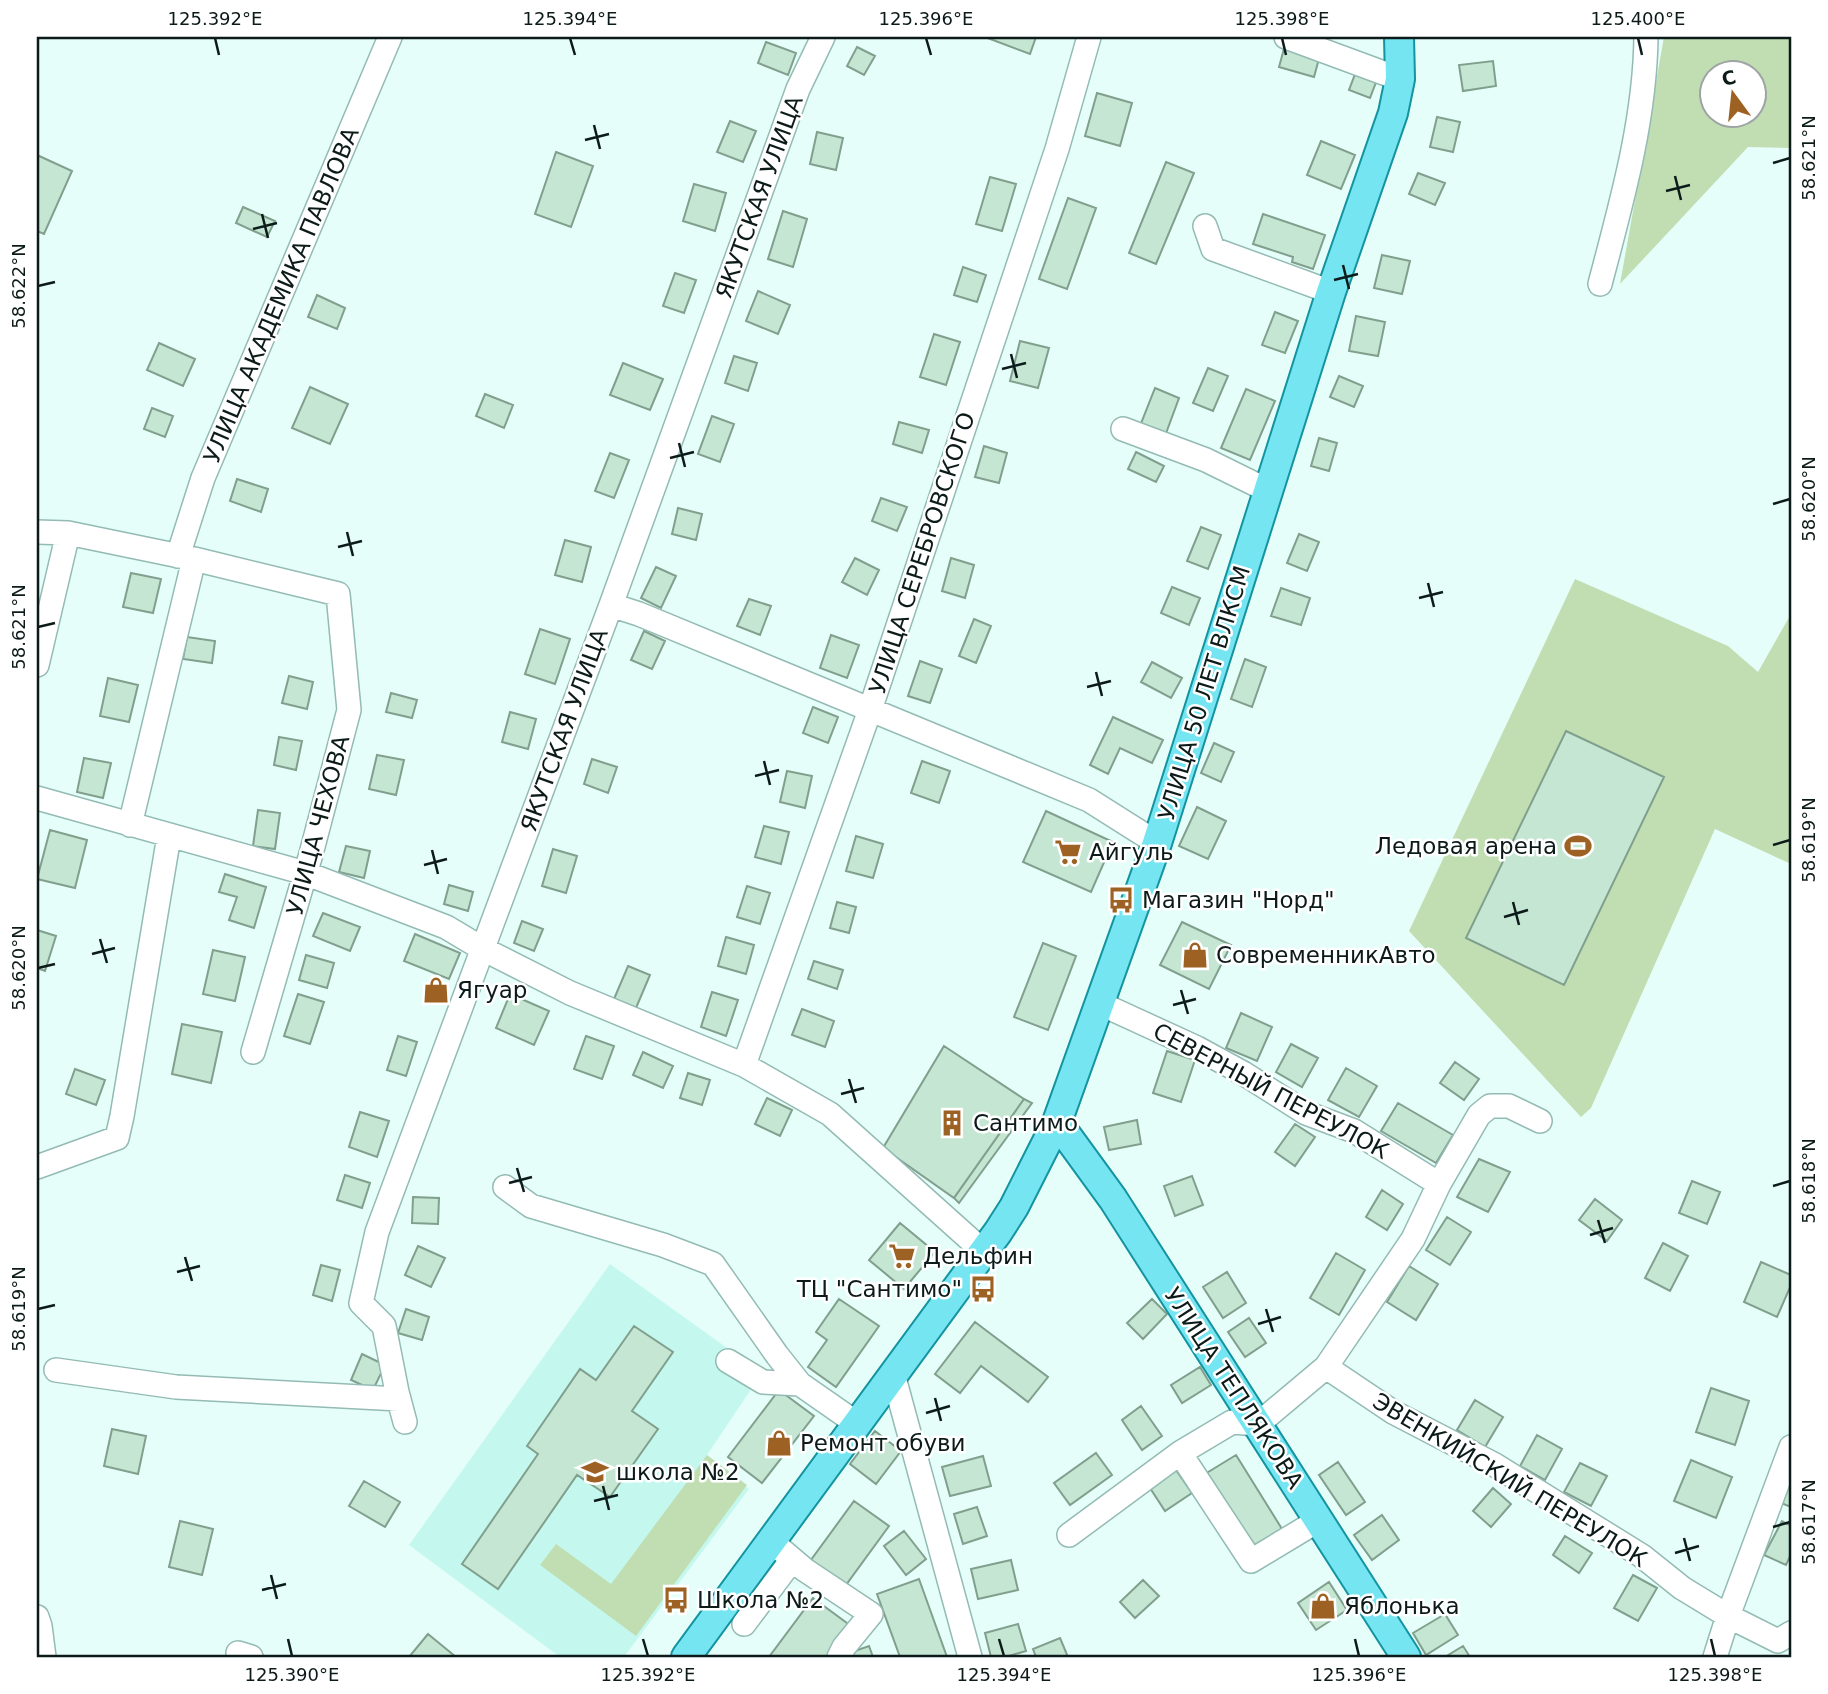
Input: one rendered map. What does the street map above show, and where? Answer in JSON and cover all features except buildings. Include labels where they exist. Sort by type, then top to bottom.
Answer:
[{"type":"main road","name":"УЛИЦА 50 ЛЕТ ВЛКСМ","points":[[686,1657],[782,1551],[856,1423],[984,1252],[1014,1207],[1057,1122],[1157,843],[1331,292],[1394,113],[1400,79],[1399,37]]},
{"type":"main road","name":"УЛИЦА ТЕПЛЯКОВА","points":[[1057,1122],[1113,1199],[1406,1657]]},
{"type":"street","name":"УЛИЦА АКАДЕМИКА ПАВЛОВА","points":[[130,825],[203,478],[390,37]]},
{"type":"street","name":"ЯКУТСКАЯ УЛИЦА","points":[[405,1422],[384,1326],[361,1303],[377,1232],[611,605],[798,89],[823,37]]},
{"type":"street","name":"УЛИЦА СЕРЕБРОВСКОГО","points":[[744,1065],[870,710],[1056,149],[1089,37]]},
{"type":"street","points":[[1286,37],[1400,79]]},
{"type":"street","points":[[1600,284],[1634,141],[1646,63],[1646,37]]},
{"type":"street","points":[[1205,226],[1213,249],[1331,292]]},
{"type":"street","points":[[1123,429],[1206,460],[1267,490]]},
{"type":"street","points":[[37,532],[68,533],[186,558]]},
{"type":"street","points":[[37,665],[68,533]]},
{"type":"street","name":"УЛИЦА ЧЕХОВА","points":[[186,558],[338,594],[349,710],[253,1052]]},
{"type":"street","points":[[611,605],[956,743],[1029,777],[1089,800],[1157,843]]},
{"type":"street","points":[[37,798],[305,873],[446,927],[570,993],[744,1065],[830,1114],[984,1252]]},
{"type":"street","points":[[37,1167],[117,1138],[169,836]]},
{"type":"street","name":"СЕВЕРНЫЙ ПЕРЕУЛОК","points":[[1101,1004],[1197,1048],[1307,1114],[1354,1131],[1439,1184]]},
{"type":"street","points":[[1069,1535],[1180,1453],[1232,1422],[1258,1424],[1326,1367],[1413,1239],[1439,1184],[1479,1115],[1490,1106],[1508,1106],[1540,1121]]},
{"type":"street","points":[[505,1187],[531,1206],[663,1245],[713,1264],[800,1384],[856,1423]]},
{"type":"street","points":[[729,1361],[764,1382],[800,1384]]},
{"type":"street","name":"ЭВЕНКИЙСКИЙ ПЕРЕУЛОК","points":[[1326,1367],[1393,1412],[1495,1465],[1642,1556],[1682,1588],[1728,1616],[1778,1641],[1791,1633]]},
{"type":"street","points":[[56,1370],[176,1387],[399,1399]]},
{"type":"street","points":[[893,1374],[970,1657]]},
{"type":"street","points":[[1716,1657],[1728,1616],[1791,1447]]},
{"type":"street","points":[[1180,1453],[1251,1561],[1319,1520]]},
{"type":"street","points":[[744,1624],[782,1551],[871,1614],[839,1657]]},
{"type":"street","points":[[37,1617],[44,1657]]},
{"type":"shaded area","points":[[1664,37],[1791,37],[1791,148],[1748,147],[1620,284]]},
{"type":"shaded area","name":"Ледовая арена","points":[[1575,579],[1728,646],[1758,672],[1791,614],[1791,864],[1715,829],[1591,1108],[1581,1117],[1409,931]]},
{"type":"shaded area","name":"школа №2","points":[[610,1264],[755,1368],[750,1391],[707,1455],[749,1489],[624,1657],[560,1657],[409,1545]]},
{"type":"shaded area","points":[[707,1455],[747,1485],[636,1636],[540,1565],[556,1544],[611,1584]]},
{"type":"place","name":"Ледовая арена","points":[[1578,846]]},
{"type":"place","name":"Айгуль","points":[[1068,852]]},
{"type":"place","name":"Магазин \"Норд\"","points":[[1121,900]]},
{"type":"place","name":"СовременникАвто","points":[[1195,955]]},
{"type":"place","name":"Ягуар","points":[[436,990]]},
{"type":"place","name":"Сантимо","points":[[952,1123]]},
{"type":"place","name":"Дельфин","points":[[902,1256]]},
{"type":"place","name":"ТЦ \"Сантимо\"","points":[[983,1289]]},
{"type":"place","name":"Ремонт обуви","points":[[779,1443]]},
{"type":"place","name":"школа №2","points":[[595,1472]]},
{"type":"place","name":"Школа №2","points":[[676,1600]]},
{"type":"place","name":"Яблонька","points":[[1323,1606]]}]
